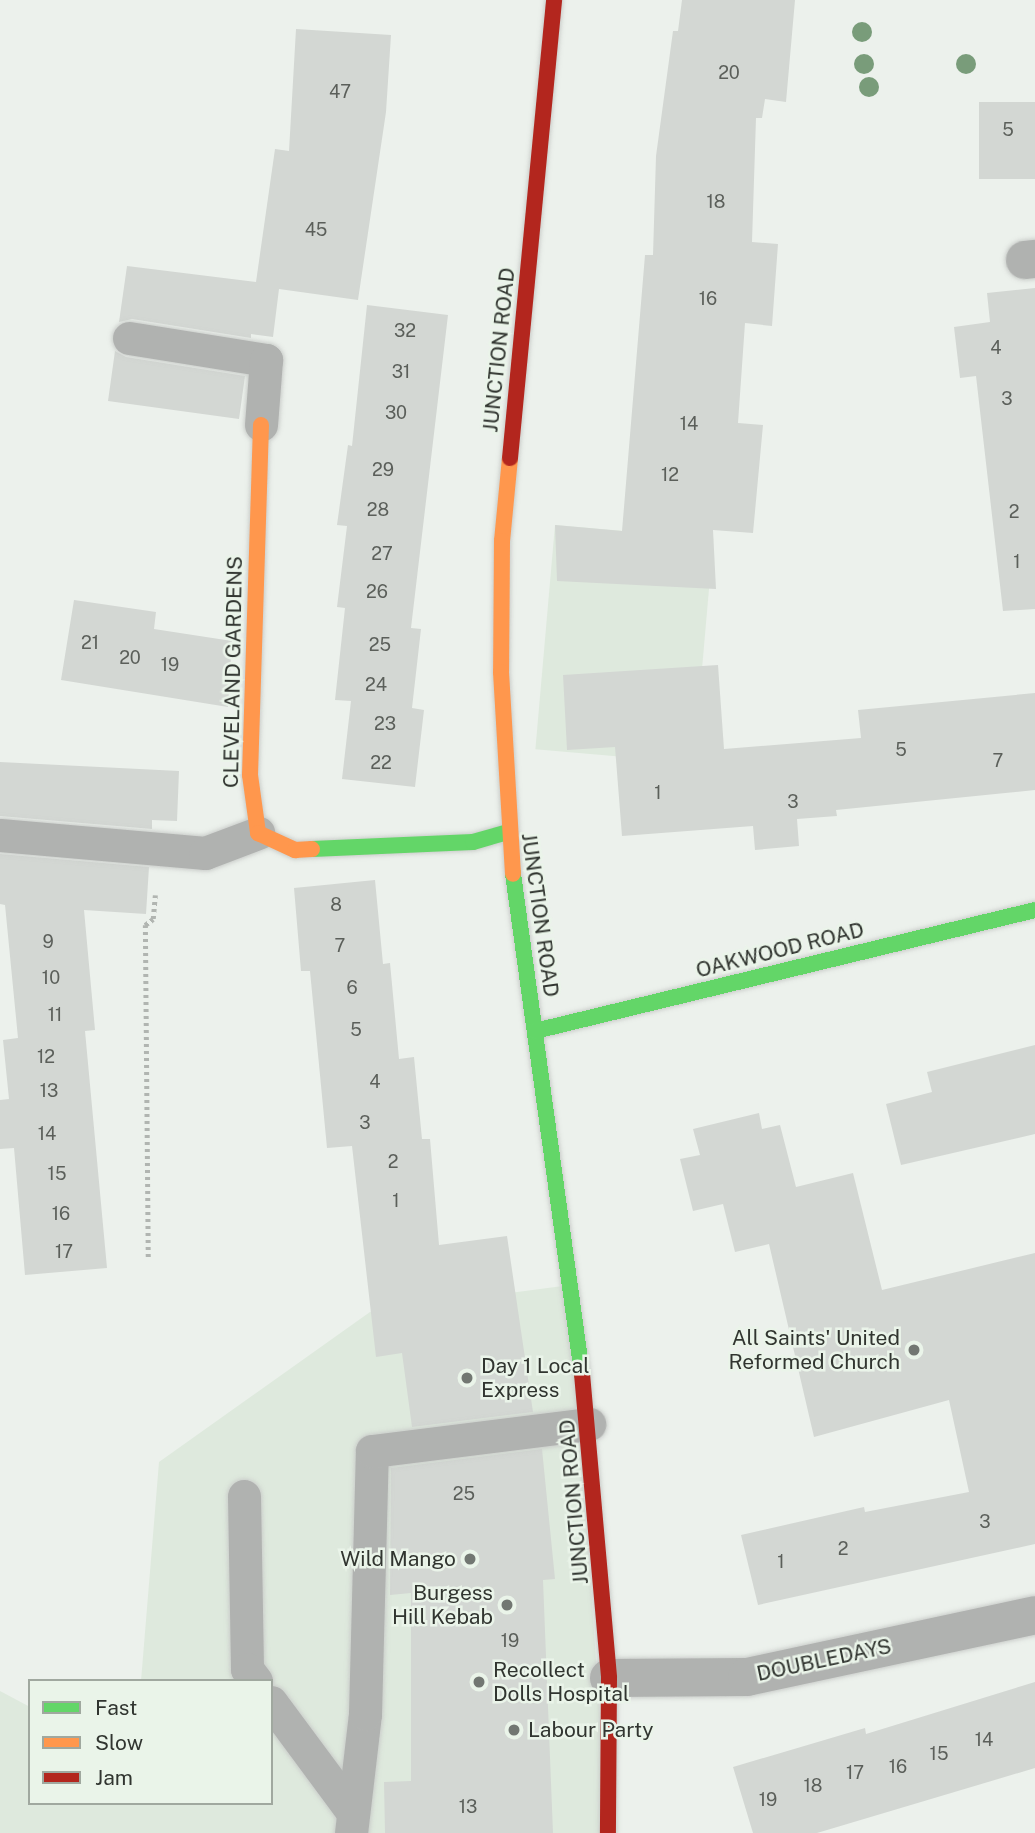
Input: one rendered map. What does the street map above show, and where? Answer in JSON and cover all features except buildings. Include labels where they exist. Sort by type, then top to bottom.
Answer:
[{"type":"street","name":"JUNCTION ROAD","points":[[554,0],[502,541],[507,832],[589,1424],[609,1678],[608,1833]]},
{"type":"street","name":"CLEVELAND GARDENS","points":[[258,833],[250,775],[261,425]]},
{"type":"street","points":[[258,833],[295,850],[473,842],[507,832]]},
{"type":"street","name":"OAKWOOD ROAD","points":[[535,1031],[1035,909]]},
{"type":"street","name":"DOUBLEDAYS","points":[[609,1678],[747,1677],[1035,1615]]},
{"type":"lane","points":[[129,338],[266,360],[261,425]]},
{"type":"lane","points":[[0,835],[205,853],[258,833]]},
{"type":"lane","points":[[352,1823],[365,1714],[372,1451],[589,1424]]},
{"type":"lane","points":[[244,1496],[247,1669],[254,1679]]},
{"type":"lane","points":[[273,1705],[352,1823]]},
{"type":"path","points":[[148,1257],[145,925],[153,919],[156,881],[205,853]]},
{"type":"shaded area","points":[[555,525],[713,539],[694,763],[535,749]]},
{"type":"shaded area","points":[[570,1285],[608,1833],[0,1833],[0,1691],[28,1706],[28,1805],[273,1805],[273,1679],[141,1679],[159,1462],[370,1312]]},
{"type":"traffic: fast","points":[[312,849],[473,842],[507,832]]},
{"type":"traffic: fast","points":[[513,874],[582,1374]]},
{"type":"traffic: fast","points":[[535,1031],[1035,910]]},
{"type":"traffic: slow","points":[[261,425],[250,775],[258,833],[295,850],[312,849]]},
{"type":"traffic: slow","points":[[510,458],[502,541],[501,672],[513,874]]},
{"type":"traffic: jam","points":[[510,458],[554,0]]},
{"type":"traffic: jam","points":[[582,1374],[609,1678],[608,1833]]},
{"type":"place","name":"All Saints' United Reformed Church","points":[[914,1350]]},
{"type":"place","name":"Day 1 Local Express","points":[[467,1378]]},
{"type":"place","name":"Wild Mango","points":[[470,1559]]},
{"type":"place","name":"Burgess Hill Kebab","points":[[507,1605]]},
{"type":"place","name":"Recollect Dolls Hospital","points":[[479,1682]]},
{"type":"place","name":"Labour Party","points":[[514,1730]]}]
